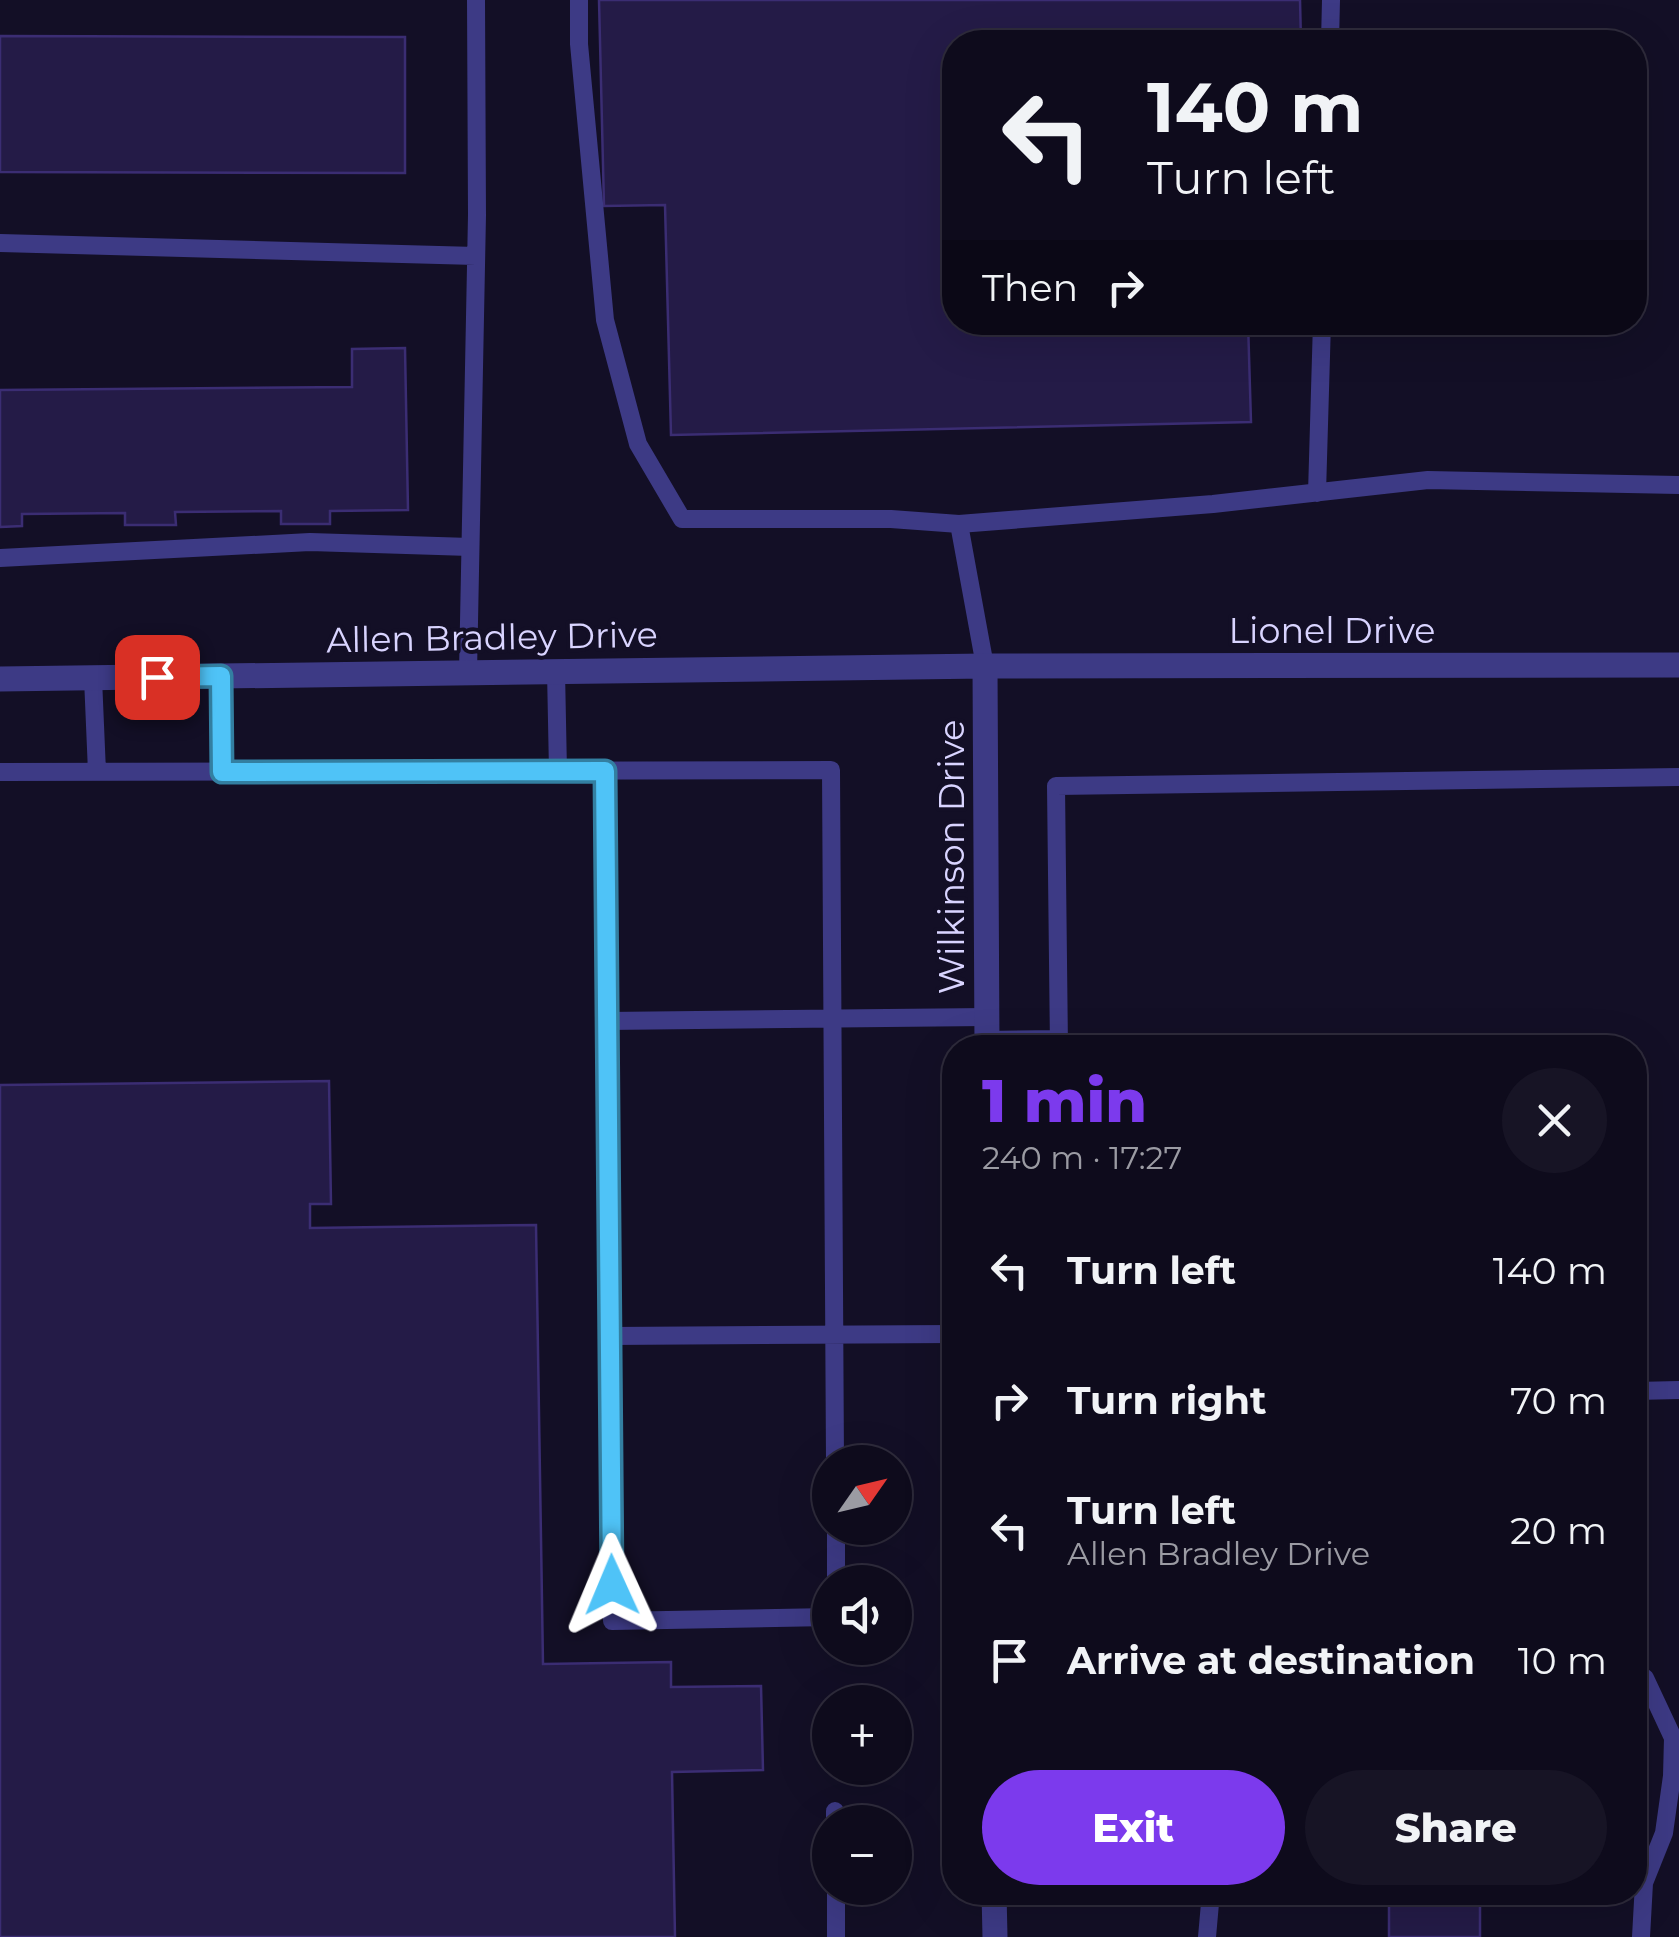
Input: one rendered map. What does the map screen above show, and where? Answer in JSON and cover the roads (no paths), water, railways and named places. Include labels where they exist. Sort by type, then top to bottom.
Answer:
[{"type":"street","name":"Lionel Drive","points":[[985,666],[1679,665]]},
{"type":"street","name":"Allen Bradley Drive","points":[[0,679],[985,666]]},
{"type":"street","name":"Wilkinson Drive","points":[[985,666],[987,1035]]},
{"type":"street","points":[[994,1905],[995,1937]]},
{"type":"lane","points":[[468,672],[476,256],[476,0]]},
{"type":"lane","points":[[579,0],[579,44],[605,320],[638,444],[682,519],[959,524],[1213,504],[1428,480],[1679,485]]},
{"type":"lane","points":[[1330,30],[1331,0]]},
{"type":"lane","points":[[0,244],[476,256]]},
{"type":"lane","points":[[1317,493],[1322,335]]},
{"type":"lane","points":[[959,524],[985,666]]},
{"type":"lane","points":[[0,558],[310,542],[470,547]]},
{"type":"lane","points":[[556,671],[558,770]]},
{"type":"lane","points":[[221,676],[222,772]]},
{"type":"lane","points":[[93,678],[97,772]]},
{"type":"lane","points":[[0,772],[831,770],[836,1445]]},
{"type":"lane","points":[[605,771],[612,1621],[812,1618]]},
{"type":"lane","points":[[1059,1035],[1056,786],[1679,777]]},
{"type":"lane","points":[[607,1021],[833,1018],[987,1035]]},
{"type":"lane","points":[[610,1336],[942,1334]]},
{"type":"lane","points":[[1647,1391],[1679,1390]]},
{"type":"lane","points":[[1647,1684],[1673,1738],[1664,1833],[1647,1876]]},
{"type":"lane","points":[[836,1905],[836,1937]]},
{"type":"lane","points":[[1207,1937],[1210,1905]]},
{"type":"lane","points":[[1641,1937],[1643,1905]]}]
